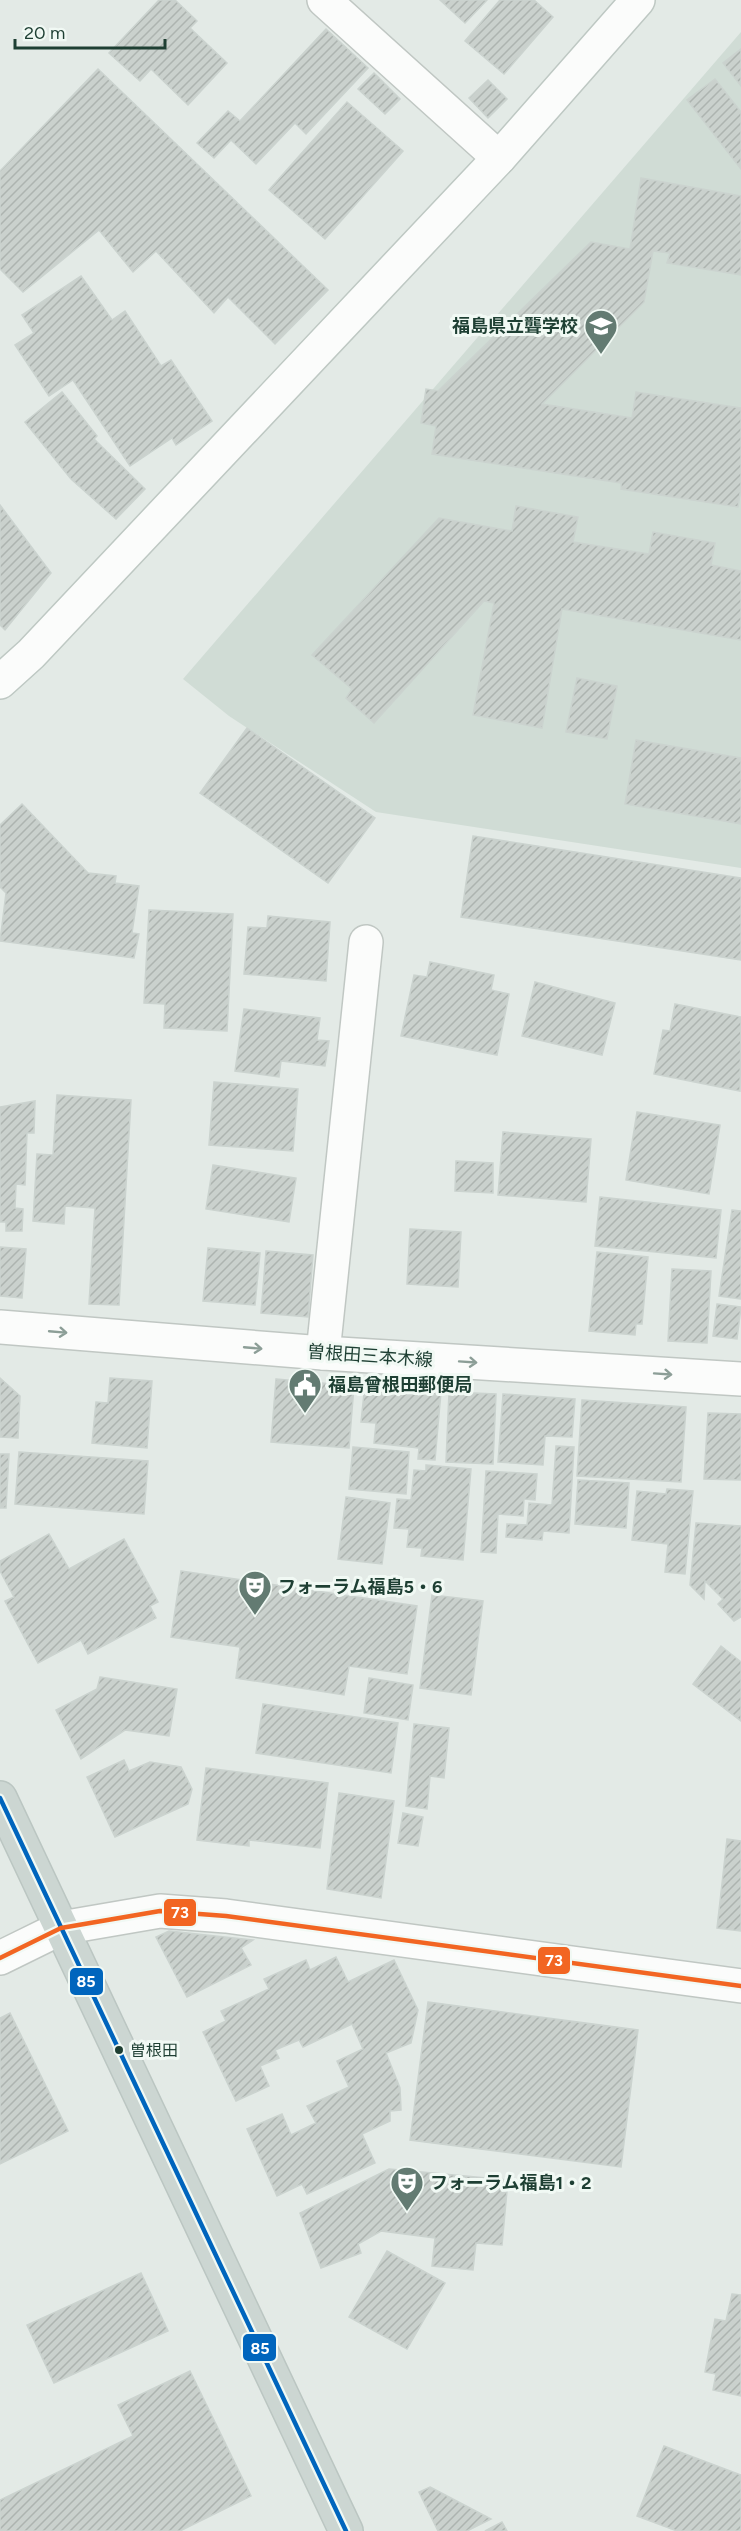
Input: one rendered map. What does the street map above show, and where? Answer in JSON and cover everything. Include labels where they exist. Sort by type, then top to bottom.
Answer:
[{"type":"main road","points":[[0,1798],[346,2531]]},
{"type":"street","points":[[324,0],[499,158]]},
{"type":"street","points":[[0,682],[31,654],[499,158],[638,0]]},
{"type":"street","points":[[323,1353],[366,942]]},
{"type":"street","name":"曽根田三本木線","points":[[0,1327],[323,1353],[741,1379]]},
{"type":"street","points":[[0,1958],[61,1928],[160,1911],[226,1916],[741,1986]]},
{"type":"shaded area","name":"福島県立聾学校","points":[[741,32],[741,868],[376,812],[229,716],[183,679]]},
{"type":"building","points":[[159,0],[175,0],[197,21],[190,28],[227,63],[188,105],[151,69],[140,81],[109,53]]},
{"type":"building","points":[[440,0],[487,0],[465,23]]},
{"type":"building","points":[[500,0],[534,0],[553,17],[504,74],[465,41]]},
{"type":"building","points":[[326,29],[368,68],[306,134],[295,123],[256,164],[231,140],[214,158],[197,143],[228,111],[240,121]]},
{"type":"building","points":[[741,49],[741,86],[723,63]]},
{"type":"building","points":[[98,69],[328,290],[275,344],[228,297],[214,313],[156,251],[133,272],[99,230],[23,292],[0,269],[0,171]]},
{"type":"building","points":[[374,73],[400,99],[385,114],[358,89]]},
{"type":"building","points":[[715,79],[741,112],[741,169],[687,100]]},
{"type":"building","points":[[488,80],[507,99],[488,118],[469,98]]},
{"type":"building","points":[[347,102],[403,151],[325,239],[269,190]]},
{"type":"building","points":[[641,178],[741,196],[741,275],[667,263],[670,253],[653,251],[644,302],[542,404],[632,418],[636,392],[741,408],[741,487],[738,507],[621,489],[621,483],[432,454],[436,426],[421,423],[426,389],[438,391],[591,242],[630,249]]},
{"type":"building","points":[[81,276],[112,320],[125,311],[161,366],[171,360],[212,421],[176,445],[172,438],[130,466],[73,380],[49,396],[15,345],[34,333],[22,315]]},
{"type":"building","points":[[62,392],[97,436],[94,439],[145,489],[116,519],[71,479],[25,422]]},
{"type":"building","points":[[0,505],[51,573],[5,630],[0,625]]},
{"type":"building","points":[[516,506],[578,517],[573,542],[649,554],[653,532],[715,543],[711,565],[741,571],[741,640],[562,609],[542,728],[473,715],[494,603],[484,601],[374,723],[346,698],[352,689],[312,655],[439,518],[512,531]]},
{"type":"building","points":[[577,678],[617,686],[607,739],[566,732]]},
{"type":"building","points":[[247,728],[375,818],[328,883],[200,793]]},
{"type":"building","points":[[636,740],[741,758],[741,824],[625,804]]},
{"type":"building","points":[[22,804],[88,873],[116,876],[115,883],[139,886],[132,933],[139,934],[134,958],[0,941],[6,893],[0,887],[0,825]]},
{"type":"building","points":[[473,836],[741,878],[741,960],[461,917]]},
{"type":"building","points":[[149,910],[233,914],[227,1031],[164,1028],[165,1004],[144,1003]]},
{"type":"building","points":[[268,916],[330,922],[326,981],[244,974],[248,927],[267,928]]},
{"type":"building","points":[[430,962],[494,975],[491,990],[509,994],[497,1055],[401,1036],[414,975],[427,977]]},
{"type":"building","points":[[535,982],[615,1003],[602,1055],[522,1036]]},
{"type":"building","points":[[675,1004],[741,1017],[740,1091],[654,1074],[663,1030],[670,1031]]},
{"type":"building","points":[[244,1009],[320,1018],[317,1040],[329,1041],[325,1066],[281,1061],[279,1077],[235,1071]]},
{"type":"building","points":[[214,1082],[298,1089],[293,1151],[209,1145]]},
{"type":"building","points":[[57,1095],[131,1100],[119,1305],[89,1304],[95,1208],[65,1206],[64,1224],[33,1221],[37,1154],[53,1155]]},
{"type":"building","points":[[35,1101],[34,1133],[27,1133],[25,1185],[16,1184],[15,1208],[23,1209],[22,1231],[6,1231],[6,1222],[0,1222],[0,1107]]},
{"type":"building","points":[[637,1112],[720,1125],[709,1194],[626,1180]]},
{"type":"building","points":[[503,1132],[591,1139],[586,1202],[498,1195]]},
{"type":"building","points":[[456,1161],[493,1163],[493,1193],[455,1191]]},
{"type":"building","points":[[213,1165],[296,1178],[289,1222],[206,1209]]},
{"type":"building","points":[[600,1197],[721,1210],[716,1258],[595,1246]]},
{"type":"building","points":[[732,1210],[741,1211],[741,1299],[719,1296]]},
{"type":"building","points":[[410,1229],[461,1232],[458,1287],[407,1284]]},
{"type":"building","points":[[0,1247],[26,1249],[22,1298],[0,1296]]},
{"type":"building","points":[[208,1248],[260,1253],[255,1305],[203,1301]]},
{"type":"building","points":[[266,1251],[313,1255],[308,1317],[261,1313]]},
{"type":"building","points":[[597,1252],[648,1257],[642,1324],[636,1324],[635,1335],[589,1331]]},
{"type":"building","points":[[672,1269],[711,1271],[707,1343],[668,1341]]},
{"type":"building","points":[[717,1304],[741,1307],[737,1339],[713,1336]]},
{"type":"building","points":[[0,1378],[20,1396],[18,1438],[0,1437]]},
{"type":"building","points":[[110,1378],[152,1381],[147,1448],[92,1443],[96,1402],[108,1403]]},
{"type":"building","points":[[276,1379],[354,1386],[349,1448],[271,1442]]},
{"type":"building","points":[[365,1384],[441,1392],[435,1460],[418,1459],[419,1448],[374,1443],[376,1423],[361,1422]]},
{"type":"building","points":[[449,1392],[496,1394],[493,1464],[446,1462]]},
{"type":"building","points":[[503,1394],[575,1399],[572,1437],[545,1436],[543,1465],[498,1462]]},
{"type":"building","points":[[582,1400],[686,1407],[681,1482],[577,1476]]},
{"type":"building","points":[[708,1413],[741,1414],[741,1480],[704,1479]]},
{"type":"building","points":[[556,1446],[574,1447],[569,1533],[543,1531],[542,1540],[506,1537],[507,1524],[527,1525],[529,1503],[552,1505]]},
{"type":"building","points":[[353,1447],[409,1452],[406,1494],[349,1489]]},
{"type":"building","points":[[19,1452],[148,1461],[144,1514],[15,1504]]},
{"type":"building","points":[[0,1454],[9,1454],[6,1508],[0,1508]]},
{"type":"building","points":[[426,1465],[471,1469],[463,1560],[421,1556],[422,1548],[407,1547],[409,1529],[394,1528],[397,1499],[411,1500],[414,1470],[426,1471]]},
{"type":"building","points":[[486,1471],[537,1474],[535,1500],[524,1499],[523,1516],[498,1514],[496,1553],[481,1552]]},
{"type":"building","points":[[578,1480],[629,1483],[626,1528],[575,1524]]},
{"type":"building","points":[[667,1489],[693,1491],[685,1574],[665,1572],[668,1544],[632,1540],[637,1491],[666,1494]]},
{"type":"building","points":[[346,1497],[390,1503],[382,1564],[338,1559]]},
{"type":"building","points":[[696,1523],[741,1526],[741,1617],[734,1621],[718,1604],[723,1599],[705,1581],[704,1599],[690,1585]]},
{"type":"building","points":[[49,1534],[69,1569],[124,1539],[158,1602],[150,1606],[156,1618],[88,1654],[81,1640],[38,1663],[5,1601],[14,1597],[0,1571],[0,1561]]},
{"type":"building","points":[[181,1571],[417,1606],[407,1674],[349,1666],[344,1695],[236,1678],[240,1647],[171,1637]]},
{"type":"building","points":[[432,1595],[483,1601],[471,1695],[420,1688]]},
{"type":"building","points":[[721,1646],[741,1662],[741,1721],[693,1684]]},
{"type":"building","points":[[100,1677],[177,1689],[169,1736],[125,1730],[81,1759],[56,1710],[97,1689]]},
{"type":"building","points":[[369,1678],[413,1685],[408,1720],[364,1713]]},
{"type":"building","points":[[263,1704],[398,1723],[391,1773],[256,1753]]},
{"type":"building","points":[[414,1724],[449,1728],[444,1778],[430,1776],[427,1809],[406,1806]]},
{"type":"building","points":[[124,1760],[129,1771],[150,1762],[181,1767],[192,1789],[188,1804],[115,1837],[87,1777]]},
{"type":"building","points":[[206,1768],[328,1783],[320,1848],[249,1840],[249,1846],[197,1840]]},
{"type":"building","points":[[339,1793],[394,1801],[381,1898],[327,1889]]},
{"type":"building","points":[[403,1813],[423,1817],[418,1846],[398,1843]]},
{"type":"building","points":[[727,1839],[741,1841],[741,1931],[717,1928]]},
{"type":"building","points":[[169,1931],[253,1940],[241,1948],[251,1965],[187,1997],[156,1937]]},
{"type":"building","points":[[336,1957],[348,1982],[394,1960],[418,2010],[411,2043],[386,2053],[400,2088],[401,2110],[390,2111],[390,2121],[362,2134],[375,2163],[307,2194],[302,2184],[277,2196],[247,2129],[282,2114],[291,2135],[316,2123],[307,2106],[349,2087],[337,2061],[363,2049],[352,2024],[303,2047],[299,2040],[275,2050],[279,2058],[260,2066],[269,2086],[236,2101],[203,2032],[226,2021],[221,2011],[269,1989],[264,1979],[306,1960],[310,1970]]},
{"type":"building","points":[[428,2002],[638,2030],[621,2167],[410,2140]]},
{"type":"building","points":[[10,2013],[68,2131],[0,2164],[0,2018]]},
{"type":"building","points":[[389,2169],[508,2180],[502,2245],[476,2243],[473,2270],[432,2266],[435,2238],[381,2231],[358,2244],[361,2253],[321,2268],[300,2213]]},
{"type":"building","points":[[387,2251],[445,2283],[407,2349],[349,2317]]},
{"type":"building","points":[[141,2273],[168,2331],[54,2383],[27,2325]]},
{"type":"building","points":[[732,2294],[741,2295],[741,2396],[713,2390],[716,2374],[705,2372],[715,2319],[726,2321]]},
{"type":"building","points":[[190,2371],[251,2496],[180,2531],[0,2531],[0,2500],[133,2436],[118,2405]]},
{"type":"building","points":[[664,2446],[741,2475],[741,2531],[677,2531],[637,2516]]},
{"type":"building","points":[[430,2487],[491,2519],[467,2531],[438,2531],[419,2492]]},
{"type":"building","points":[[502,2522],[507,2531],[485,2531]]},
{"type":"transit line","name":"85","points":[[0,1798],[346,2531]]},
{"type":"transit line","name":"73","points":[[0,1958],[61,1928],[160,1911],[226,1916],[741,1986]]},
{"type":"place","name":"福島県立聾学校","points":[[601,355]]},
{"type":"place","name":"福島曾根田郵便局","points":[[305,1414]]},
{"type":"place","name":"フォーラム福島5・6","points":[[255,1616]]},
{"type":"place","name":"曽根田","points":[[119,2050]]},
{"type":"place","name":"フォーラム福島1・2","points":[[407,2212]]}]
